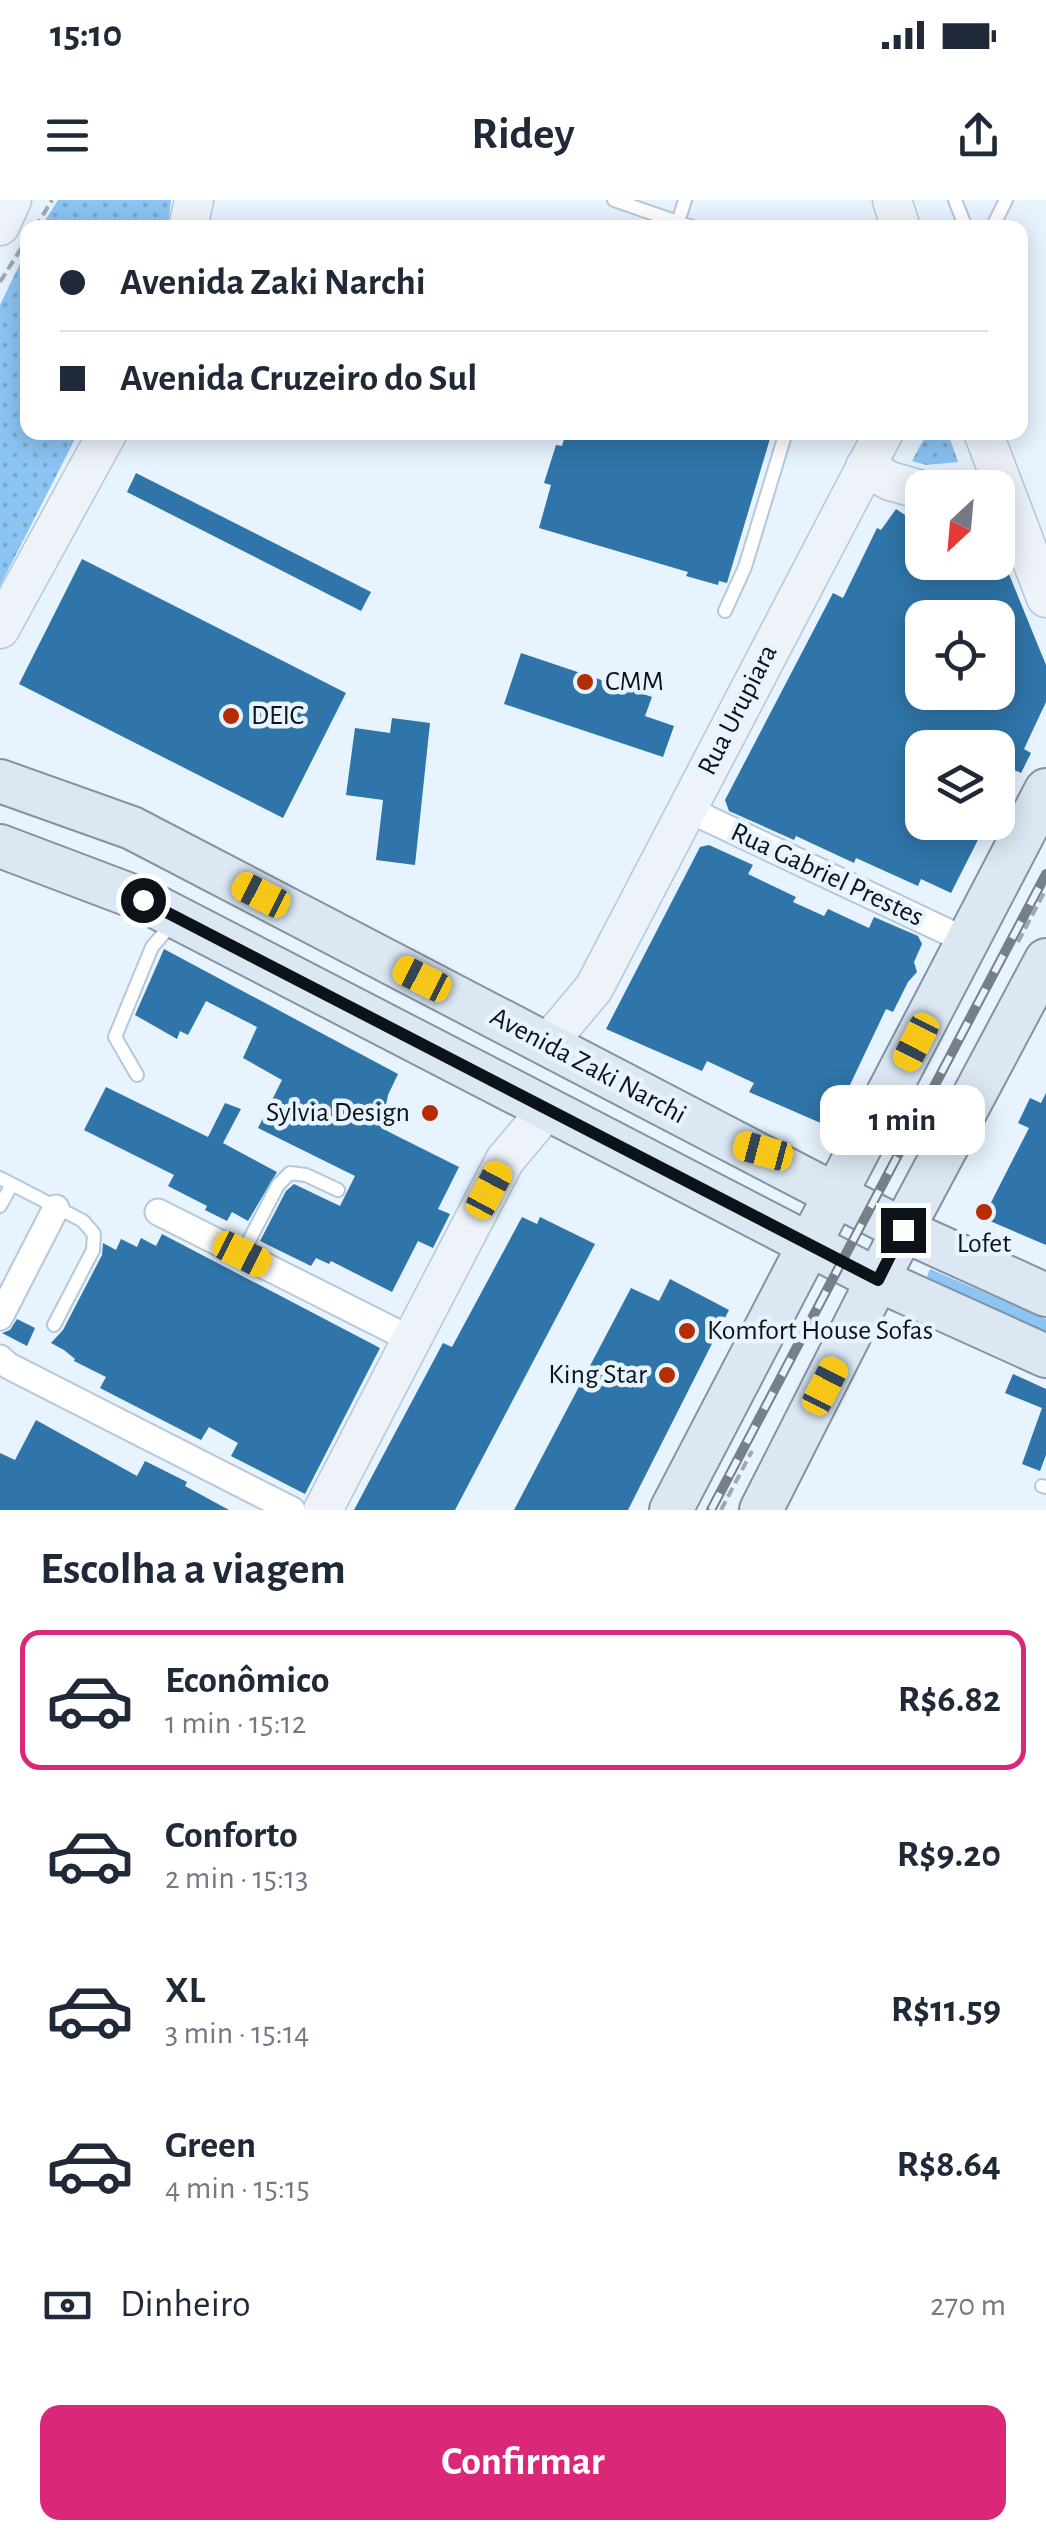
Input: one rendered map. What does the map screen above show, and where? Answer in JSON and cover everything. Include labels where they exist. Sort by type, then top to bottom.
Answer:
[{"type":"main road","name":"Avenida Zaki Narchi","points":[[0,781],[132,828],[903,1230],[1046,1295]]},
{"type":"main road","points":[[671,1510],[1046,790]]},
{"type":"main road","name":"Avenida Zaki Narchi","points":[[0,846],[106,886],[176,918],[878,1280],[1046,1356]]},
{"type":"main road","points":[[761,1510],[903,1230],[1045,965]]},
{"type":"main road","points":[[532,1046],[562,1052],[582,1076],[570,1089],[567,1106],[537,1105],[529,1063],[532,1046]]},
{"type":"main road","points":[[738,1144],[787,1154],[820,1151],[849,1139],[876,1119]]},
{"type":"street","points":[[0,226],[12,200]]},
{"type":"street","points":[[0,629],[104,440]]},
{"type":"street","name":"Rua Urupiara","points":[[562,1052],[588,1024],[594,988],[880,440]]},
{"type":"street","points":[[991,463],[1046,598]]},
{"type":"street","points":[[865,467],[905,485]]},
{"type":"street","name":"Rua Gabriel Prestes","points":[[687,810],[967,941]]},
{"type":"street","points":[[323,1510],[537,1105]]},
{"type":"street","points":[[0,1317],[7,1286],[56,1208]]},
{"type":"street","points":[[158,1212],[412,1340]]},
{"type":"street","points":[[0,1358],[8,1366],[292,1510]]},
{"type":"lane","points":[[614,200],[672,220]]},
{"type":"lane","points":[[725,611],[744,567],[784,440]]},
{"type":"lane","points":[[137,1075],[115,1038],[152,946],[176,918]]},
{"type":"lane","points":[[242,1254],[278,1186],[290,1173],[306,1175],[338,1190]]},
{"type":"lane","points":[[0,1206],[6,1182],[83,1221],[94,1234],[95,1242],[54,1325]]},
{"type":"path","points":[[0,282],[20,251]]},
{"type":"shaded area","points":[[58,200],[171,200],[169,220],[45,220]]},
{"type":"shaded area","points":[[20,264],[20,440],[74,440],[0,586],[0,305]]},
{"type":"shaded area","points":[[923,440],[950,440],[958,462],[926,465],[912,461]]},
{"type":"shaded area","points":[[930,1269],[1046,1319],[1046,1333],[924,1284]]},
{"type":"building","points":[[564,440],[770,440],[727,583],[719,581],[718,585],[686,576],[688,572],[539,528],[551,485],[544,483],[556,445],[562,446]]},
{"type":"building","points":[[136,473],[371,592],[361,611],[127,492]]},
{"type":"building","points":[[896,509],[905,515],[905,580],[1011,580],[1046,665],[1046,702],[1024,749],[1031,753],[1021,773],[1015,770],[1015,730],[905,730],[905,840],[978,840],[951,893],[921,879],[918,886],[856,858],[854,863],[796,836],[794,840],[729,811],[725,800],[833,593],[843,598],[877,528],[881,530]]},
{"type":"building","points":[[82,559],[346,693],[283,818],[19,684]]},
{"type":"building","points":[[521,653],[652,697],[645,716],[674,726],[663,757],[504,704]]},
{"type":"building","points":[[392,718],[430,723],[415,865],[376,860],[383,800],[346,795],[355,728],[390,733]]},
{"type":"building","points":[[709,845],[753,865],[748,874],[796,897],[793,902],[824,916],[828,909],[869,928],[874,917],[918,936],[922,944],[914,962],[917,972],[893,1012],[886,1009],[830,1127],[749,1092],[754,1083],[707,1061],[702,1071],[606,1029],[700,847]]},
{"type":"building","points":[[164,949],[398,1074],[384,1115],[391,1118],[387,1131],[459,1167],[438,1209],[450,1214],[433,1248],[418,1241],[392,1292],[331,1261],[329,1264],[316,1258],[311,1266],[260,1241],[286,1191],[294,1184],[340,1206],[355,1176],[258,1128],[282,1080],[243,1058],[257,1027],[206,1001],[188,1035],[180,1031],[177,1039],[135,1015]]},
{"type":"building","points":[[106,1087],[208,1137],[225,1103],[241,1109],[223,1143],[277,1172],[248,1221],[232,1212],[227,1221],[205,1210],[207,1206],[168,1186],[174,1175],[84,1130]]},
{"type":"building","points":[[1046,1093],[1046,1245],[983,1218],[1029,1128],[1018,1123],[1030,1098],[1041,1103]]},
{"type":"building","points":[[522,1217],[537,1224],[540,1217],[595,1244],[455,1510],[354,1510],[443,1343],[452,1347]]},
{"type":"building","points":[[162,1234],[380,1348],[305,1494],[231,1456],[238,1443],[209,1427],[201,1440],[100,1388],[106,1377],[74,1361],[51,1343],[63,1330],[102,1255],[103,1243],[116,1250],[121,1239],[137,1247],[141,1238],[156,1246]]},
{"type":"building","points":[[670,1279],[729,1310],[628,1510],[514,1510],[631,1288],[659,1301]]},
{"type":"building","points":[[17,1319],[35,1328],[27,1346],[2,1333],[10,1330]]},
{"type":"building","points":[[1013,1374],[1046,1389],[1046,1455],[1040,1471],[1022,1464],[1042,1408],[1005,1393]]},
{"type":"building","points":[[36,1420],[137,1476],[145,1461],[187,1482],[185,1486],[229,1510],[0,1510],[0,1453],[15,1460]]},
{"type":"railway","points":[[711,1510],[1046,874]]},
{"type":"place","name":"CMM","points":[[585,682]]},
{"type":"place","name":"DEIC","points":[[231,716]]},
{"type":"place","name":"Sylvia Design","points":[[430,1113]]},
{"type":"place","name":"Lofet","points":[[984,1212]]},
{"type":"place","name":"Komfort House Sofas","points":[[687,1331]]},
{"type":"place","name":"King Star","points":[[667,1375]]},
{"type":"route","points":[[143,900],[878,1280],[903,1230]]}]
